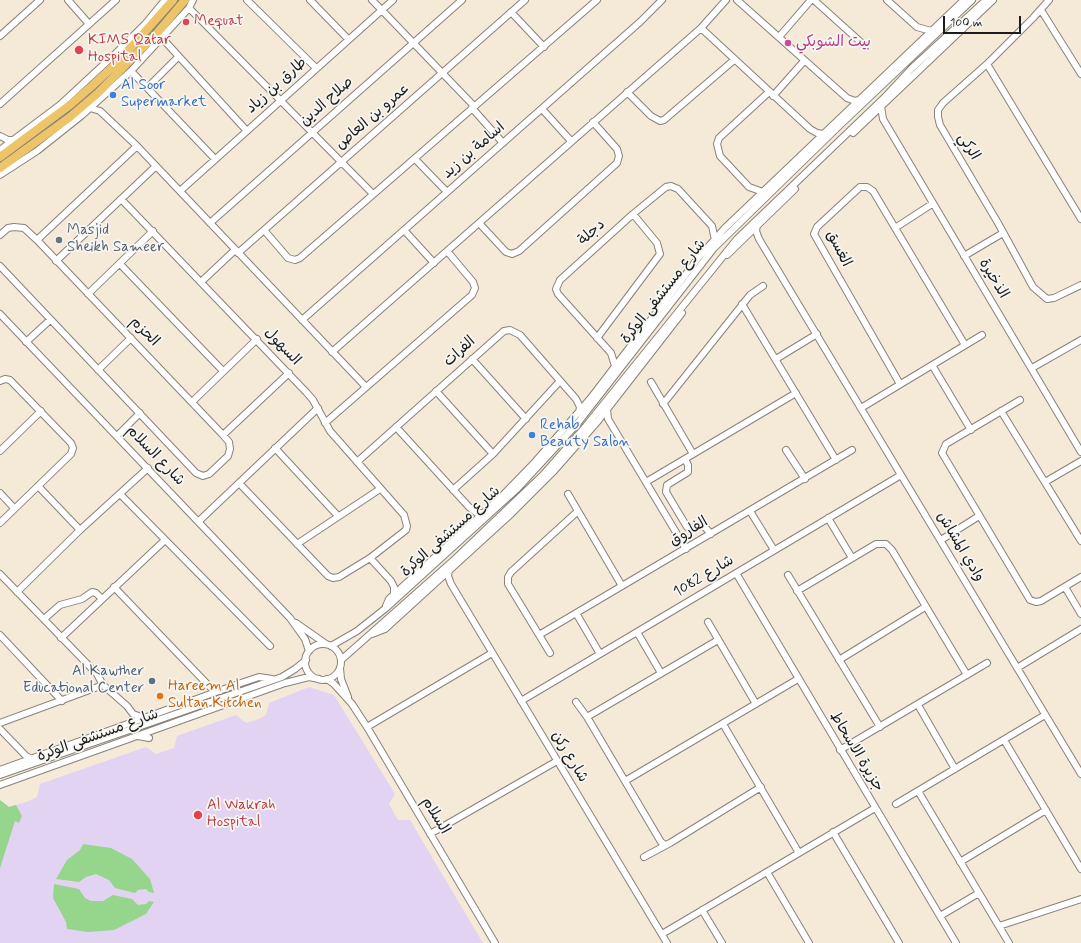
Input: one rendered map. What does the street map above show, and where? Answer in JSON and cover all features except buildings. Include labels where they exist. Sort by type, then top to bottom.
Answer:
[{"type":"main road","points":[[0,157],[70,105],[120,60],[173,0]]},
{"type":"main road","points":[[0,168],[70,117],[126,66],[191,2]]},
{"type":"main road","points":[[60,105],[70,105]]},
{"type":"main road","points":[[70,117],[81,116]]},
{"type":"street","points":[[0,36],[40,0]]},
{"type":"street","points":[[68,0],[89,24]]},
{"type":"street","points":[[0,104],[116,0]]},
{"type":"street","points":[[0,150],[60,105],[146,23],[165,0]]},
{"type":"street","points":[[247,0],[316,68]]},
{"type":"street","points":[[310,0],[348,39]]},
{"type":"street","points":[[372,0],[443,73],[503,143]]},
{"type":"street","name":"طارق بن زياد","points":[[180,192],[393,0]]},
{"type":"street","name":"صلاح الدين","points":[[210,223],[462,0]]},
{"type":"street","name":"عمرو بن العاص","points":[[202,281],[264,230],[525,0]]},
{"type":"street","points":[[264,230],[288,258],[295,260],[300,258],[597,0]]},
{"type":"street","name":"اسامة بن زيد","points":[[302,320],[640,22],[662,0]]},
{"type":"street","points":[[332,352],[701,28],[726,0]]},
{"type":"street","points":[[737,0],[847,98],[855,101],[859,100]]},
{"type":"street","points":[[779,38],[811,0]]},
{"type":"street","points":[[814,0],[865,46]]},
{"type":"street","points":[[887,0],[917,27],[931,31]]},
{"type":"street","points":[[957,0],[957,7]]},
{"type":"street","name":"شارع مستشفى الوكرة","points":[[386,608],[389,599],[482,514],[535,462],[580,412],[624,353],[725,228],[964,0]]},
{"type":"street","name":"شارع مستشفى الوكرة","points":[[328,645],[357,631],[386,608],[523,483],[577,424],[714,248],[845,120],[972,0]]},
{"type":"street","name":"شارع مستشفى الوكرة","points":[[341,660],[454,559],[543,475],[586,426],[737,239],[884,98],[912,68],[986,0]]},
{"type":"street","name":"شارع مستشفى الوكرة","points":[[370,634],[385,629],[535,491],[598,421],[726,256],[993,0]]},
{"type":"street","name":"الركي","points":[[1049,0],[986,64],[943,103],[938,110],[938,117],[940,126],[1033,287],[1046,299],[1054,298],[1080,288]]},
{"type":"street","points":[[0,175],[37,151],[81,116],[131,71],[162,38],[191,2],[281,100],[373,194]]},
{"type":"street","points":[[1040,10],[1081,74]]},
{"type":"street","points":[[511,12],[544,47]]},
{"type":"street","points":[[917,27],[921,40]]},
{"type":"street","points":[[701,28],[810,130],[824,134]]},
{"type":"street","points":[[162,38],[247,131]]},
{"type":"street","points":[[148,88],[178,57]]},
{"type":"street","points":[[627,92],[651,116],[660,122],[734,60]]},
{"type":"street","points":[[752,203],[752,192],[749,187],[720,156],[716,144],[719,138],[771,94],[804,61]]},
{"type":"street","points":[[986,64],[1081,219]]},
{"type":"street","points":[[131,71],[215,159]]},
{"type":"street","points":[[100,111],[99,104],[101,98]]},
{"type":"street","points":[[845,120],[849,110],[849,101],[847,98]]},
{"type":"street","name":"الذخيرة","points":[[884,98],[881,108],[883,119],[932,204],[1032,368],[1081,452]]},
{"type":"street","points":[[90,108],[100,111],[137,146],[366,387]]},
{"type":"street","points":[[542,109],[572,141]]},
{"type":"street","points":[[870,117],[874,116],[883,119]]},
{"type":"street","points":[[479,223],[506,252],[512,254],[519,251],[617,163],[619,156],[617,149],[593,122]]},
{"type":"street","points":[[810,130],[814,144]]},
{"type":"street","points":[[0,150],[2,144],[1,137],[14,140]]},
{"type":"street","points":[[37,240],[137,146]]},
{"type":"street","points":[[415,158],[446,192]]},
{"type":"street","points":[[56,261],[156,166]]},
{"type":"street","name":"دجلة","points":[[615,366],[615,361],[611,353],[561,298],[556,289],[557,284],[662,189],[671,186],[678,189],[712,226],[715,239],[714,248]]},
{"type":"street","name":"الغسق","points":[[900,384],[814,234],[818,227],[856,190],[864,186],[872,191],[965,345]]},
{"type":"street","points":[[749,187],[763,192]]},
{"type":"street","name":"السهول","points":[[121,199],[202,281],[310,396],[330,432],[404,515],[407,526],[403,534],[370,558]]},
{"type":"street","points":[[895,228],[932,204]]},
{"type":"street","points":[[597,338],[660,254],[657,243],[633,214]]},
{"type":"street","points":[[756,227],[762,215]]},
{"type":"street","points":[[712,226],[725,228],[737,224]]},
{"type":"street","name":"وادي المشاش","points":[[756,227],[759,239],[1081,774]]},
{"type":"street","name":"الحزم","points":[[0,235],[8,228],[24,228],[37,240],[223,435],[229,442],[230,449],[228,456],[209,474],[203,476],[196,474],[140,413]]},
{"type":"street","points":[[404,230],[434,263]]},
{"type":"street","points":[[88,294],[152,231]]},
{"type":"street","points":[[964,256],[1003,234]]},
{"type":"street","points":[[737,239],[751,235],[759,239]]},
{"type":"street","points":[[325,423],[472,295],[475,288],[473,282],[447,251]]},
{"type":"street","points":[[120,264],[222,371]]},
{"type":"street","points":[[0,266],[140,413],[117,436]]},
{"type":"street","points":[[663,404],[742,304],[750,295],[763,286]]},
{"type":"street","points":[[742,304],[836,460]]},
{"type":"street","name":"شارع السلام","points":[[0,314],[290,618],[305,639],[309,651]]},
{"type":"street","points":[[26,342],[50,320]]},
{"type":"street","name":"الفرات","points":[[357,462],[498,335],[510,330],[520,335],[576,399],[580,412]]},
{"type":"street","points":[[776,359],[817,334]]},
{"type":"street","points":[[861,408],[982,334]]},
{"type":"street","points":[[98,370],[131,338]]},
{"type":"street","points":[[192,402],[222,371],[257,339]]},
{"type":"street","points":[[1032,368],[1081,340]]},
{"type":"street","points":[[611,353],[615,355],[624,353]]},
{"type":"street","points":[[472,359],[526,419]]},
{"type":"street","points":[[932,365],[971,430]]},
{"type":"street","points":[[223,435],[289,373]]},
{"type":"street","points":[[0,381],[4,379],[10,380],[71,443],[73,448],[71,454],[0,523]]},
{"type":"street","points":[[454,490],[493,454],[560,381]]},
{"type":"street","points":[[650,382],[693,454]]},
{"type":"street","points":[[436,392],[493,454]]},
{"type":"street","points":[[646,482],[796,393]]},
{"type":"street","points":[[576,399],[590,399]]},
{"type":"street","points":[[1020,400],[946,444],[942,453],[1030,600],[1036,602],[1041,601],[1081,577]]},
{"type":"street","points":[[199,521],[318,408]]},
{"type":"street","points":[[606,409],[611,423],[686,549]]},
{"type":"street","points":[[0,451],[41,411]]},
{"type":"street","points":[[1001,411],[1081,541]]},
{"type":"street","points":[[577,424],[580,412]]},
{"type":"street","points":[[586,426],[602,420],[611,423]]},
{"type":"street","points":[[396,427],[472,511],[482,514],[492,512]]},
{"type":"street","points":[[275,448],[338,516]]},
{"type":"street","points":[[786,450],[804,479]]},
{"type":"street","name":"الفاروق","points":[[539,635],[852,450]]},
{"type":"street","points":[[685,459],[688,464],[688,472],[667,485],[666,492],[687,527],[692,528],[703,525],[711,534]]},
{"type":"street","points":[[1045,482],[1081,461]]},
{"type":"street","points":[[17,592],[80,530],[148,468]]},
{"type":"street","name":"شارع 1082","points":[[521,701],[901,475]]},
{"type":"street","points":[[239,483],[328,576],[333,578],[339,577],[370,558],[392,581],[398,584],[405,584]]},
{"type":"street","points":[[38,486],[80,530]]},
{"type":"street","points":[[297,544],[380,489]]},
{"type":"street","points":[[0,493],[14,508]]},
{"type":"street","points":[[120,494],[270,646]]},
{"type":"street","points":[[568,494],[622,586]]},
{"type":"street","points":[[468,507],[473,522]]},
{"type":"street","points":[[750,510],[774,550]]},
{"type":"street","points":[[550,653],[508,584],[508,577],[511,572],[578,511]]},
{"type":"street","points":[[941,540],[979,516]]},
{"type":"street","points":[[828,518],[852,558]]},
{"type":"street","points":[[61,638],[165,540]]},
{"type":"street","points":[[797,591],[876,544],[882,543],[888,545],[967,675]]},
{"type":"street","name":"شارع مستشفى الوكرة","points":[[448,572],[454,559]]},
{"type":"street","name":"شارع ركن","points":[[448,572],[450,584],[667,943]]},
{"type":"street","name":"جزيرة الاسحاط","points":[[736,573],[874,808],[956,943]]},
{"type":"street","points":[[0,574],[97,674],[103,685],[127,706],[133,714],[146,718]]},
{"type":"street","points":[[788,576],[880,727]]},
{"type":"street","points":[[392,581],[394,594]]},
{"type":"street","points":[[438,581],[445,581],[450,584]]},
{"type":"street","points":[[114,587],[210,687],[220,691]]},
{"type":"street","points":[[1064,587],[1081,614]]},
{"type":"street","points":[[44,619],[60,605],[82,599],[92,592],[96,593],[102,599]]},
{"type":"street","points":[[839,660],[925,607]]},
{"type":"street","points":[[576,613],[600,654]]},
{"type":"street","name":"شارع السلام","points":[[290,618],[328,645]]},
{"type":"street","points":[[708,622],[756,704]]},
{"type":"street","points":[[1017,668],[1081,629]]},
{"type":"street","points":[[637,632],[661,673]]},
{"type":"street","points":[[0,635],[62,701]]},
{"type":"street","points":[[587,717],[718,640]]},
{"type":"street","points":[[317,645],[328,645],[338,651],[341,660],[340,668],[332,677],[327,679],[319,679],[310,674],[306,660],[309,651],[317,645]]},
{"type":"street","points":[[367,727],[492,653]]},
{"type":"street","name":"شارع مستشفى الوكرة","points":[[0,775],[273,680],[295,669],[306,660]]},
{"type":"street","points":[[840,750],[987,663]]},
{"type":"street","name":"السلام","points":[[340,668],[341,679],[352,704]]},
{"type":"street","name":"شارع مستشفى الوكرة","points":[[0,770],[259,677],[273,680]]},
{"type":"street","name":"شارع مستشفى الوكرة","points":[[0,785],[296,679],[319,679]]},
{"type":"street","name":"السلام","points":[[327,679],[334,684],[352,704],[367,727],[495,943]]},
{"type":"street","points":[[625,781],[798,679]]},
{"type":"street","points":[[202,698],[207,688],[206,682]]},
{"type":"street","points":[[0,723],[103,685]]},
{"type":"street","points":[[576,702],[587,717],[661,842],[665,845]]},
{"type":"street","points":[[918,705],[955,769]]},
{"type":"street","points":[[117,735],[130,724],[133,714]]},
{"type":"street","points":[[896,804],[1045,715]]},
{"type":"street","points":[[723,724],[761,787],[784,821],[799,853]]},
{"type":"street","points":[[0,729],[26,756],[31,759],[41,761]]},
{"type":"street","points":[[136,736],[150,738]]},
{"type":"street","points":[[1004,740],[1081,869]]},
{"type":"street","points":[[17,764],[20,756],[18,747]]},
{"type":"street","points":[[430,834],[557,761]]},
{"type":"street","points":[[31,779],[40,770]]},
{"type":"street","points":[[644,857],[761,787]]},
{"type":"street","points":[[918,791],[1009,943]]},
{"type":"street","points":[[662,934],[874,808]]},
{"type":"street","points":[[960,862],[1046,810]]},
{"type":"street","points":[[834,832],[899,943]]},
{"type":"street","points":[[767,872],[809,943]]},
{"type":"street","points":[[940,916],[979,893]]},
{"type":"street","points":[[999,926],[1081,899]]},
{"type":"street","points":[[702,910],[722,943]]},
{"type":"shaded area","name":"Al Wakrah Hospital","points":[[309,687],[334,695],[395,794],[389,804],[398,820],[410,820],[483,943],[0,943],[0,800],[9,807],[26,802],[37,797],[40,784],[146,747],[156,754],[174,748],[177,736],[236,715],[246,723],[259,719],[266,715],[269,703]]},
{"type":"green space","points":[[0,800],[9,807],[16,805],[22,816],[19,823],[15,821],[0,868]]},
{"type":"green space","points":[[83,844],[111,848],[132,859],[150,879],[154,893],[149,892],[146,889],[138,890],[135,893],[115,888],[109,880],[96,874],[86,877],[79,882],[56,879],[67,860],[80,850]]},
{"type":"green space","points":[[54,884],[79,889],[85,898],[91,901],[103,901],[113,895],[132,899],[138,905],[146,904],[149,901],[154,902],[146,914],[114,930],[88,932],[67,929],[66,922],[53,898]]},
{"type":"place","name":"Mequat","points":[[186,22]]},
{"type":"place","name":"بيت الشوبكي","points":[[788,43]]},
{"type":"place","name":"KIMS Qatar Hospital","points":[[79,50]]},
{"type":"place","name":"Al Soor Supermarket","points":[[113,95]]},
{"type":"place","name":"Masjid Sheikh Sameer","points":[[59,240]]},
{"type":"place","name":"Rehab Beauty Salon","points":[[532,435]]},
{"type":"place","name":"Al Kawther Educational Center","points":[[152,681]]},
{"type":"place","name":"Hareem Al Sultan Kitchen","points":[[160,696]]},
{"type":"place","name":"Al Wakrah Hospital","points":[[198,815]]}]
